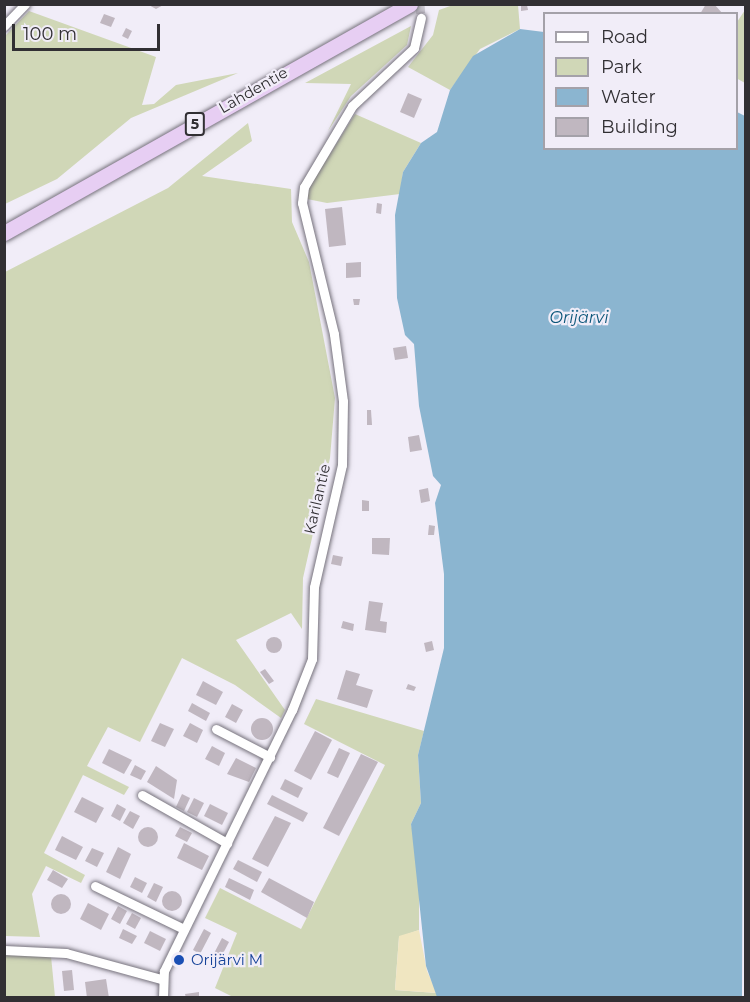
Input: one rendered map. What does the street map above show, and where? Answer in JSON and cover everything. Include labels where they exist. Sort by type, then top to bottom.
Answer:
[{"type":"highway","name":"Lahdentie","points":[[4,233],[410,4]]},
{"type":"street","points":[[4,26],[25,4]]},
{"type":"street","name":"Karilantie","points":[[161,979],[270,757],[312,659],[314,587],[342,465],[343,401],[334,334],[306,221],[304,187],[352,106],[414,48],[421,18]]},
{"type":"street","points":[[216,729],[270,757]]},
{"type":"street","points":[[142,795],[227,843]]},
{"type":"street","points":[[95,886],[184,929]]},
{"type":"street","points":[[4,950],[66,953],[161,979],[163,998]]},
{"type":"green space","points":[[453,5],[518,5],[520,29],[480,49],[450,90],[408,67],[433,35],[439,10]]},
{"type":"green space","points":[[746,10],[745,83],[738,79],[738,20]]},
{"type":"green space","points":[[29,11],[156,57],[142,105],[154,104],[176,85],[238,73],[131,118],[57,179],[5,204],[5,36]]},
{"type":"green space","points":[[411,26],[407,45],[351,96],[328,131],[351,84],[305,83]]},
{"type":"green space","points":[[355,114],[421,143],[403,172],[400,194],[327,203],[307,199],[310,186]]},
{"type":"green space","points":[[248,123],[252,141],[202,176],[291,189],[292,222],[309,262],[335,398],[330,458],[303,578],[302,629],[291,613],[236,640],[285,710],[281,718],[235,685],[182,658],[140,742],[108,727],[87,766],[129,787],[124,795],[83,775],[44,853],[85,875],[81,883],[46,866],[32,894],[40,937],[5,936],[5,272],[168,188]]},
{"type":"green space","points":[[316,699],[424,731],[418,755],[421,803],[411,824],[419,860],[419,930],[399,937],[395,990],[437,993],[437,997],[233,997],[215,988],[237,933],[205,918],[220,888],[301,929],[385,765],[304,724]]},
{"type":"green space","points":[[5,954],[51,956],[55,997],[5,998]]},
{"type":"sand","points":[[419,930],[427,971],[437,993],[395,990],[399,936]]},
{"type":"water","name":"Orijärvi","points":[[520,29],[543,32],[543,150],[738,150],[738,112],[745,116],[742,997],[437,997],[426,966],[411,824],[421,803],[418,755],[444,648],[444,574],[435,503],[441,485],[433,476],[419,406],[414,344],[405,335],[397,298],[395,215],[403,172],[421,143],[437,132],[450,90],[473,56]]},
{"type":"building","points":[[147,4],[165,4],[156,9]]},
{"type":"building","points":[[706,4],[714,4],[721,12],[701,12]]},
{"type":"building","points":[[521,5],[527,5],[528,10],[521,11]]},
{"type":"building","points":[[104,14],[115,18],[111,27],[100,23]]},
{"type":"building","points":[[126,28],[132,31],[128,39],[122,36]]},
{"type":"building","points":[[408,93],[422,99],[414,118],[400,112]]},
{"type":"building","points":[[377,203],[382,204],[381,214],[376,213]]},
{"type":"building","points":[[342,207],[346,245],[329,247],[325,209]]},
{"type":"building","points":[[361,262],[361,277],[346,278],[346,263]]},
{"type":"building","points":[[353,299],[360,299],[359,305],[354,305]]},
{"type":"building","points":[[406,346],[408,358],[395,360],[393,348]]},
{"type":"building","points":[[367,410],[371,410],[372,425],[367,425]]},
{"type":"building","points":[[419,435],[422,450],[410,452],[408,437]]},
{"type":"building","points":[[428,488],[430,501],[421,503],[419,490]]},
{"type":"building","points":[[362,500],[369,501],[369,511],[362,511]]},
{"type":"building","points":[[429,525],[435,526],[434,535],[428,535]]},
{"type":"building","points":[[372,538],[390,538],[389,555],[372,554]]},
{"type":"building","points":[[333,555],[343,557],[341,566],[331,564]]},
{"type":"building","points":[[369,601],[383,603],[380,621],[387,622],[386,633],[365,630]]},
{"type":"building","points":[[343,621],[354,624],[353,631],[341,628]]},
{"type":"building","points":[[271,637],[277,637],[282,645],[280,651],[271,653],[266,648],[266,642]]},
{"type":"building","points":[[432,641],[434,650],[426,652],[424,643]]},
{"type":"building","points":[[265,669],[274,681],[269,684],[260,672]]},
{"type":"building","points":[[346,670],[360,674],[356,685],[373,690],[367,708],[337,699]]},
{"type":"building","points":[[203,681],[223,692],[216,705],[196,695]]},
{"type":"building","points":[[408,684],[416,687],[414,691],[406,689]]},
{"type":"building","points":[[192,703],[210,713],[206,721],[188,711]]},
{"type":"building","points":[[232,704],[243,710],[236,723],[225,717]]},
{"type":"building","points":[[262,718],[270,721],[273,729],[270,737],[262,740],[254,737],[251,729],[254,721]]},
{"type":"building","points":[[160,723],[174,729],[165,747],[151,741]]},
{"type":"building","points":[[190,723],[203,730],[197,743],[183,736]]},
{"type":"building","points":[[315,731],[332,740],[311,780],[294,771]]},
{"type":"building","points":[[212,746],[225,753],[219,766],[205,759]]},
{"type":"building","points":[[339,748],[350,753],[338,778],[327,773]]},
{"type":"building","points":[[109,749],[132,760],[124,774],[102,763]]},
{"type":"building","points":[[361,754],[378,762],[339,836],[323,828]]},
{"type":"building","points":[[236,758],[256,768],[249,782],[227,774]]},
{"type":"building","points":[[135,765],[146,771],[141,780],[130,775]]},
{"type":"building","points":[[156,766],[177,780],[174,799],[147,782]]},
{"type":"building","points":[[285,779],[303,788],[298,798],[280,789]]},
{"type":"building","points":[[182,794],[190,798],[184,811],[176,807]]},
{"type":"building","points":[[272,795],[308,813],[303,822],[267,804]]},
{"type":"building","points":[[82,797],[104,808],[96,823],[74,812]]},
{"type":"building","points":[[194,798],[204,803],[197,817],[187,812]]},
{"type":"building","points":[[117,804],[126,809],[120,821],[111,816]]},
{"type":"building","points":[[210,804],[228,813],[222,825],[204,816]]},
{"type":"building","points":[[130,811],[140,816],[133,829],[123,823]]},
{"type":"building","points":[[275,816],[291,823],[268,867],[252,859]]},
{"type":"building","points":[[148,827],[155,830],[158,837],[155,844],[148,847],[141,844],[138,837],[141,830]]},
{"type":"building","points":[[180,827],[192,833],[187,842],[175,836]]},
{"type":"building","points":[[62,836],[83,847],[76,860],[55,850]]},
{"type":"building","points":[[184,843],[209,856],[202,870],[177,858]]},
{"type":"building","points":[[118,847],[131,854],[120,879],[106,872]]},
{"type":"building","points":[[92,848],[104,853],[97,867],[85,861]]},
{"type":"building","points":[[238,860],[262,872],[257,882],[233,869]]},
{"type":"building","points":[[53,870],[68,879],[62,888],[47,880]]},
{"type":"building","points":[[135,877],[147,883],[142,893],[130,887]]},
{"type":"building","points":[[229,878],[254,890],[250,900],[225,887]]},
{"type":"building","points":[[269,878],[314,902],[307,918],[261,892]]},
{"type":"building","points":[[154,883],[163,887],[156,902],[147,897]]},
{"type":"building","points":[[168,891],[176,891],[182,897],[182,905],[176,911],[168,911],[162,905],[162,897]]},
{"type":"building","points":[[61,894],[68,897],[71,904],[68,911],[61,914],[54,911],[51,904],[54,897]]},
{"type":"building","points":[[88,903],[109,914],[101,930],[80,919]]},
{"type":"building","points":[[118,906],[127,911],[120,924],[111,919]]},
{"type":"building","points":[[132,913],[141,918],[135,929],[126,924]]},
{"type":"building","points":[[123,929],[137,936],[132,944],[119,938]]},
{"type":"building","points":[[204,929],[211,933],[200,954],[193,950]]},
{"type":"building","points":[[150,931],[166,939],[160,951],[144,943]]},
{"type":"building","points":[[222,938],[229,942],[216,967],[209,963]]},
{"type":"building","points":[[72,970],[74,990],[64,991],[62,971]]},
{"type":"building","points":[[106,979],[109,998],[87,998],[85,982]]},
{"type":"building","points":[[199,992],[199,998],[186,998],[185,994]]},
{"type":"tunnel","points":[[420,4],[421,18]]},
{"type":"place","name":"Orijärvi M","points":[[179,960]]}]
